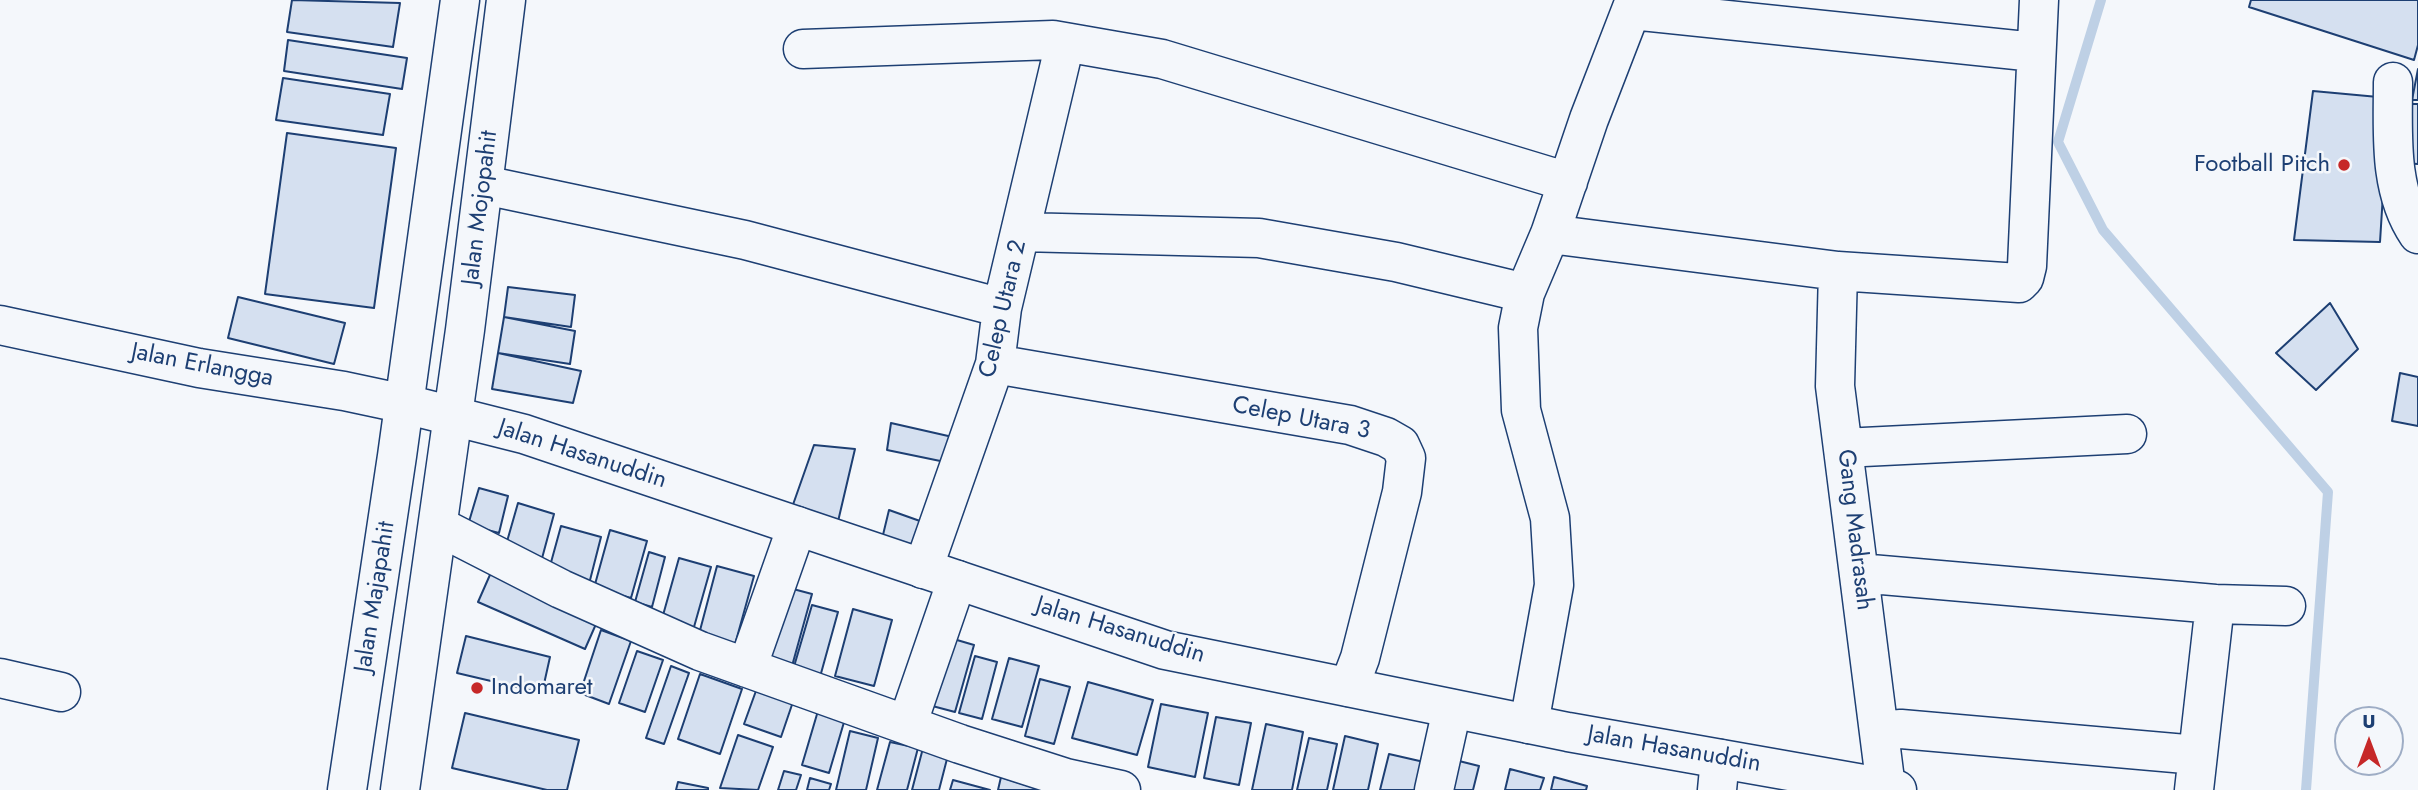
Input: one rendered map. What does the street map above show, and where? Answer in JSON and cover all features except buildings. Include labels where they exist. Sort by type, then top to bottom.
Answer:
[{"type":"main road","name":"Jalan Mojopahit","points":[[405,404],[460,0]]},
{"type":"main road","name":"Jalan Mojopahit","points":[[453,415],[506,0]]},
{"type":"main road","points":[[1550,234],[1838,271],[2011,285],[2019,283],[2024,278],[2039,0]]},
{"type":"main road","points":[[1529,724],[1554,585],[1550,518],[1521,410],[1518,328],[1525,293],[1550,234],[1633,5],[2035,52]]},
{"type":"main road","points":[[803,49],[1053,40],[1162,59],[1568,182]]},
{"type":"main road","name":"Celep Utara 2","points":[[907,726],[940,575],[995,364],[1002,308],[1065,43]]},
{"type":"main road","points":[[2393,82],[2392,155],[2406,217],[2418,234]]},
{"type":"main road","points":[[484,185],[745,240],[1002,308]]},
{"type":"main road","points":[[1021,232],[1259,238],[1396,262],[1525,293]]},
{"type":"main road","name":"Gang Madrasah","points":[[1838,271],[1835,386],[1879,731],[1892,789]]},
{"type":"main road","name":"Jalan Erlangga","points":[[0,325],[199,368],[405,404]]},
{"type":"main road","name":"Celep Utara 3","points":[[995,364],[1350,425],[1387,437],[1400,445],[1406,458],[1402,492],[1360,658],[1349,687]]},
{"type":"main road","name":"Jalan Hasanuddin","points":[[405,404],[524,434],[1165,650],[1529,724],[1719,775],[1892,789]]},
{"type":"main road","name":"Jalan Majapahit","points":[[347,790],[405,404]]},
{"type":"main road","name":"Jalan Majapahit","points":[[400,790],[453,415]]},
{"type":"main road","points":[[1843,448],[2127,434]]},
{"type":"main road","points":[[438,526],[561,589],[700,651],[907,726],[1066,778],[1121,790]]},
{"type":"main road","points":[[747,668],[797,526]]},
{"type":"main road","points":[[1859,573],[2215,604],[2286,606]]},
{"type":"main road","points":[[1879,731],[1901,729],[2196,772],[2215,604]]},
{"type":"main road","points":[[0,678],[61,692]]},
{"type":"main road","points":[[1434,790],[1452,709]]},
{"type":"waterway","points":[[2101,0],[2058,142],[2103,230],[2328,492],[2306,790]]},
{"type":"place","name":"Football Pitch","points":[[2344,165]]},
{"type":"place","name":"Indomaret","points":[[477,688]]}]
